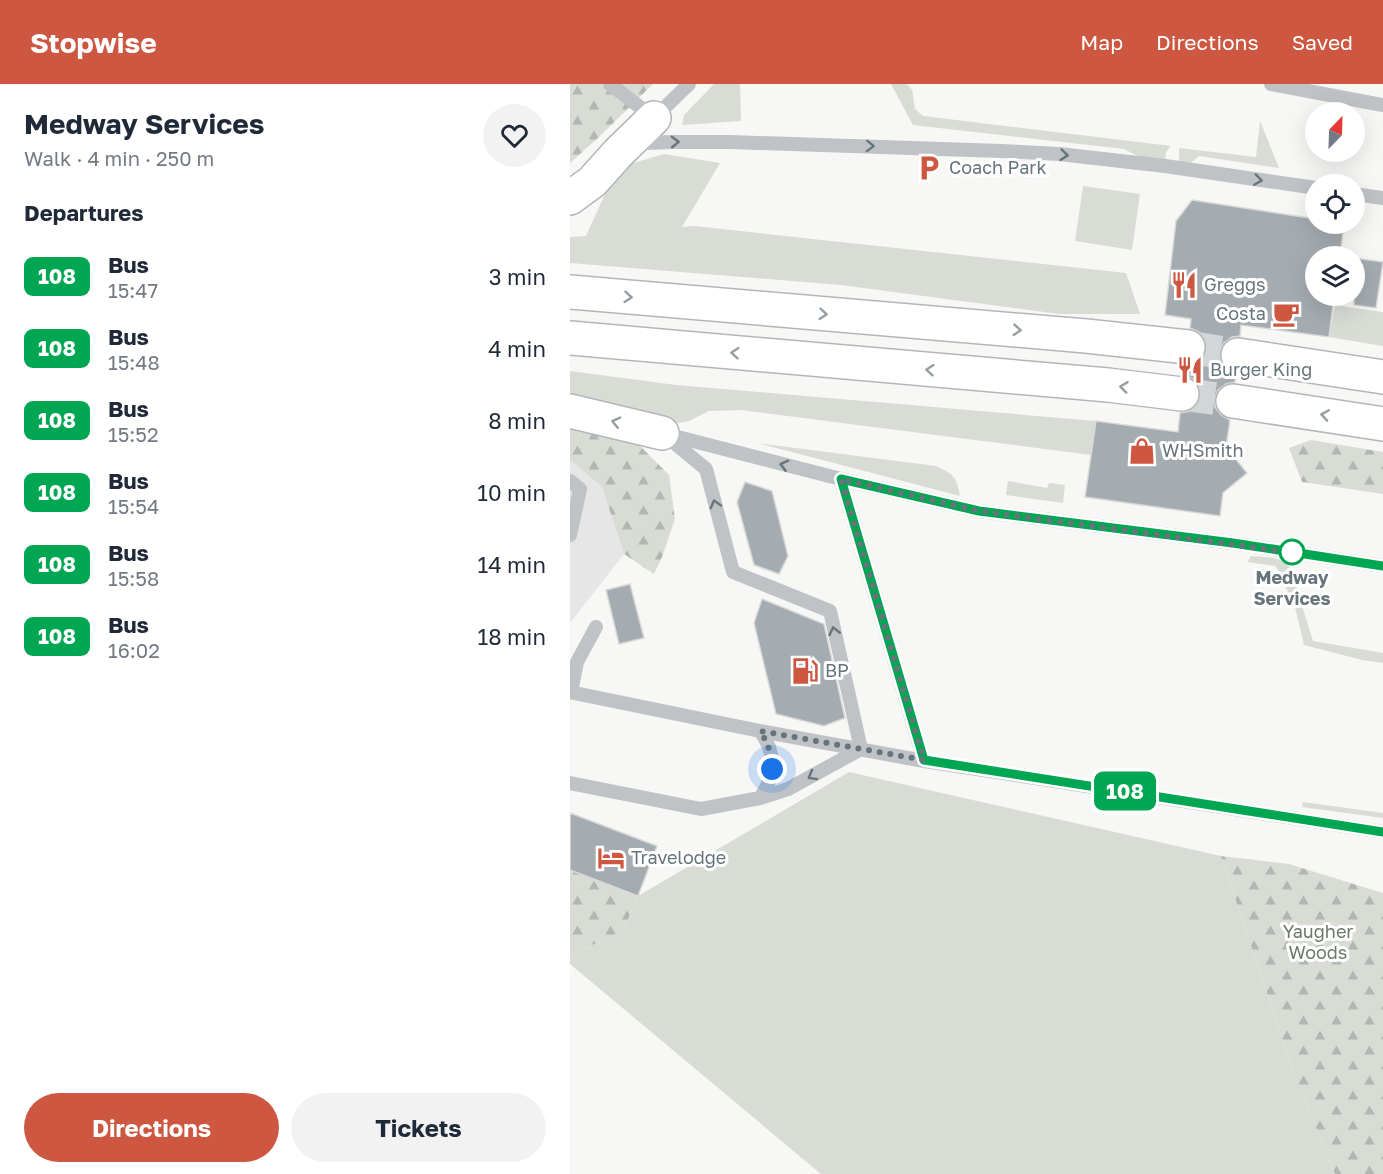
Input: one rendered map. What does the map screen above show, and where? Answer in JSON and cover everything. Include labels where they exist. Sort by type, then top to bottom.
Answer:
[{"type":"highway","points":[[570,198],[592,182],[654,118]]},
{"type":"highway","points":[[570,292],[1086,336],[1188,347]]},
{"type":"highway","points":[[570,338],[1108,385],[1182,394]]},
{"type":"highway","points":[[1238,355],[1383,378]]},
{"type":"highway","points":[[1233,401],[1383,424]]},
{"type":"highway","points":[[570,411],[662,433]]},
{"type":"lane","points":[[610,84],[654,118],[690,84]]},
{"type":"lane","points":[[1271,84],[1383,105]]},
{"type":"lane","points":[[618,153],[646,143],[672,142],[742,142],[1001,151],[1059,154],[1165,166],[1305,186]]},
{"type":"lane","points":[[1365,196],[1383,198]]},
{"type":"lane","points":[[662,433],[841,479],[979,511],[1233,543],[1383,566]]},
{"type":"lane","points":[[662,433],[706,469],[733,572],[830,611],[861,749]]},
{"type":"lane","points":[[841,479],[924,760]]},
{"type":"lane","points":[[570,481],[580,489],[570,535]]},
{"type":"lane","points":[[596,627],[577,662],[571,692],[760,731],[924,760],[1383,832]]},
{"type":"lane","points":[[760,731],[770,749],[772,769],[771,779],[760,798]]},
{"type":"lane","points":[[570,783],[701,809],[760,798],[788,789],[861,749]]},
{"type":"shaded area","points":[[570,460],[602,487],[624,554],[570,623]]},
{"type":"green space","points":[[570,84],[653,84],[570,163]]},
{"type":"green space","points":[[714,84],[740,84],[741,121],[682,125],[684,115]]},
{"type":"green space","points":[[891,84],[907,84],[912,90],[915,109],[923,116],[1171,146],[1166,152],[1165,166],[1124,149],[913,125]]},
{"type":"green space","points":[[1260,121],[1279,168],[1199,156],[1189,164],[1179,162],[1179,148],[1256,157]]},
{"type":"green space","points":[[664,154],[720,163],[682,227],[694,226],[1126,273],[1140,314],[1059,314],[841,285],[570,263],[570,237],[586,236],[605,194],[623,166]]},
{"type":"green space","points":[[1083,186],[1140,194],[1132,250],[1075,241]]},
{"type":"green space","points":[[1335,306],[1383,312],[1383,346],[1329,337]]},
{"type":"green space","points":[[570,371],[676,385],[1096,421],[1091,455],[741,410],[709,411],[689,421],[673,424],[570,394]]},
{"type":"green space","points":[[570,426],[632,438],[669,475],[675,519],[654,574],[624,554],[602,487],[570,460]]},
{"type":"green space","points":[[1311,440],[1383,452],[1383,494],[1302,482],[1289,448]]},
{"type":"green space","points":[[757,443],[936,466],[953,476],[960,496]]},
{"type":"green space","points":[[1008,481],[1047,488],[1049,483],[1065,485],[1063,503],[1006,495]]},
{"type":"green space","points":[[1251,556],[1274,558],[1288,565],[1313,641],[1383,653],[1383,663],[1304,645],[1295,607],[1276,566],[1247,562]]},
{"type":"green space","points":[[849,772],[1221,856],[1292,1068],[1335,1174],[821,1174],[570,964],[570,955],[623,931],[638,896]]},
{"type":"green space","points":[[1303,802],[1383,813],[1383,818],[1302,807]]},
{"type":"green space","name":"Yaugher Woods","points":[[1221,856],[1289,864],[1383,893],[1383,1174],[1335,1174],[1292,1068]]},
{"type":"green space","points":[[570,870],[638,896],[623,931],[570,955]]},
{"type":"building","points":[[1192,200],[1305,217],[1305,234],[1343,234],[1341,246],[1305,246],[1305,306],[1333,306],[1329,337],[1241,325],[1240,336],[1232,337],[1224,343],[1220,352],[1220,361],[1226,369],[1236,374],[1235,382],[1226,384],[1218,390],[1215,407],[1221,415],[1230,420],[1226,447],[1247,473],[1223,493],[1220,516],[1085,497],[1096,421],[1178,432],[1180,413],[1190,411],[1197,406],[1200,397],[1199,386],[1193,379],[1184,375],[1185,366],[1195,364],[1203,358],[1207,348],[1205,339],[1199,332],[1190,328],[1191,319],[1165,315],[1176,221]]},
{"type":"building","points":[[1365,260],[1383,262],[1376,308],[1361,306],[1365,306]]},
{"type":"building","points":[[745,482],[772,491],[788,556],[779,574],[754,565],[737,502]]},
{"type":"building","points":[[630,584],[644,638],[619,644],[606,590]]},
{"type":"building","points":[[762,599],[824,624],[845,718],[824,726],[776,714],[754,623]]},
{"type":"building","name":"Travelodge","points":[[570,813],[657,846],[638,896],[570,870]]},
{"type":"tunnel","points":[[1188,347],[1238,355]]},
{"type":"tunnel","points":[[1182,394],[1233,401]]},
{"type":"bus line","name":"108","points":[[1383,566],[1233,543],[979,511],[841,479],[924,760],[1383,832]]},
{"type":"place","name":"Coach Park","points":[[929,168]]},
{"type":"place","name":"Greggs","points":[[1184,285]]},
{"type":"place","name":"Costa","points":[[1286,314]]},
{"type":"place","name":"Burger King","points":[[1190,370]]},
{"type":"place","name":"WHSmith","points":[[1142,451]]},
{"type":"place","name":"Medway Services","points":[[1292,552]]},
{"type":"place","name":"BP","points":[[805,671]]},
{"type":"place","name":"Travelodge","points":[[611,858]]},
{"type":"route","points":[[772,769],[770,749],[760,731],[924,760],[841,479],[979,511],[1296,553],[1292,552]]}]
